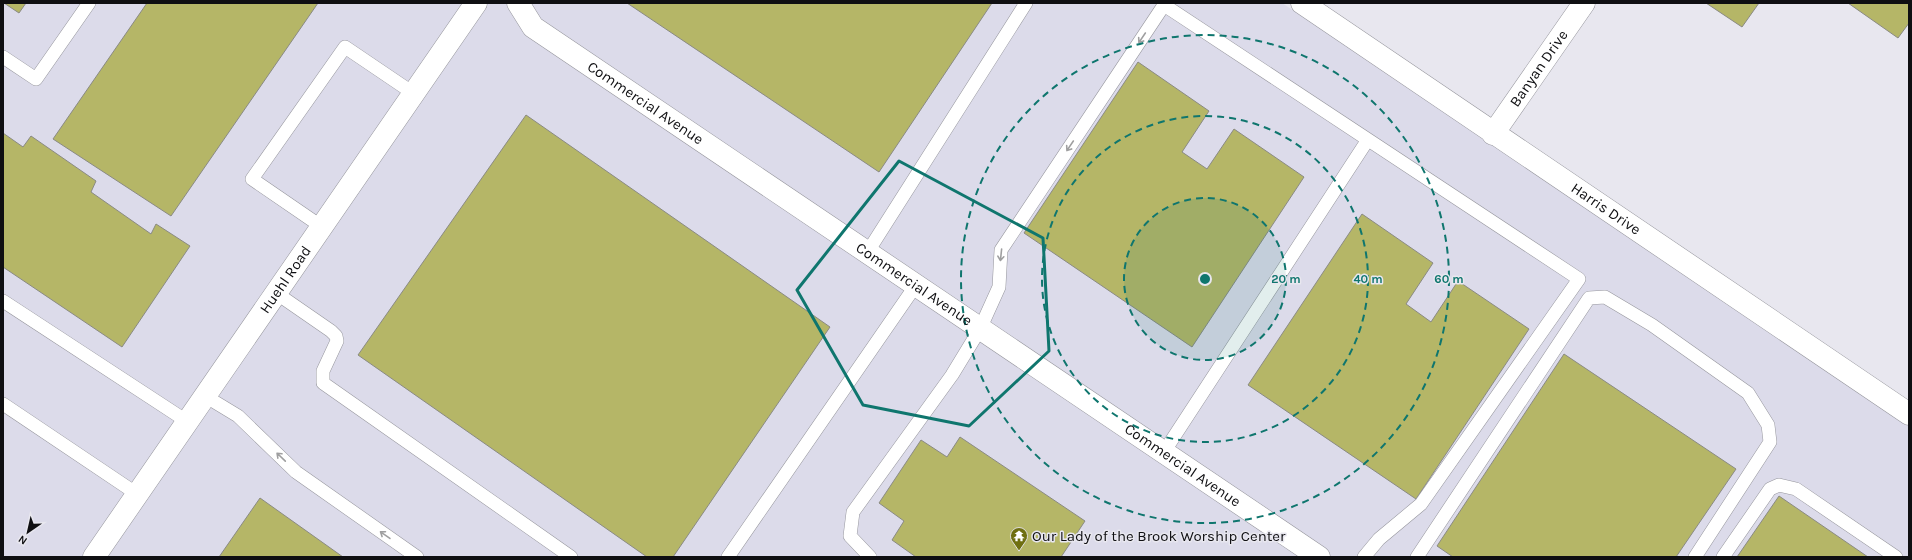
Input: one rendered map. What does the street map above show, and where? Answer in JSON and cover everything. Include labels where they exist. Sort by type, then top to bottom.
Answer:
[{"type":"street","name":"Huehl Road","points":[[94,557],[322,227],[412,93],[476,3]]},
{"type":"street","name":"Commercial Avenue","points":[[518,3],[533,27],[1319,557]]},
{"type":"street","name":"Harris Drive","points":[[1302,3],[1493,134],[1909,414]]},
{"type":"street","name":"Banyan Drive","points":[[1493,134],[1584,3]]},
{"type":"lane","points":[[3,56],[36,78],[88,3]]},
{"type":"lane","points":[[867,253],[1026,3]]},
{"type":"lane","points":[[870,557],[850,536],[852,512],[952,375],[980,329],[999,287],[1001,250],[1164,5],[1367,141],[1579,279],[1421,504],[1379,539],[1364,557]]},
{"type":"lane","points":[[322,227],[252,179],[345,47],[412,93]]},
{"type":"lane","points":[[1164,452],[1367,141]]},
{"type":"lane","points":[[728,557],[916,285]]},
{"type":"lane","points":[[276,293],[336,336],[337,342],[323,371],[323,383],[571,557]]},
{"type":"lane","points":[[1417,557],[1589,298],[1604,297],[1652,325],[1748,393],[1768,425],[1770,442],[1695,557]]},
{"type":"lane","points":[[3,301],[188,422]]},
{"type":"lane","points":[[205,396],[238,416],[296,472],[417,557]]},
{"type":"lane","points":[[3,404],[137,494]]},
{"type":"lane","points":[[1723,557],[1770,489],[1780,485],[1796,489],[1896,557]]},
{"type":"highlighted area","points":[[899,161],[1043,238],[1049,351],[969,426],[863,405],[797,290]]},
{"type":"shaded area","points":[[3,3],[1282,3],[1909,422],[1909,557],[3,557]]},
{"type":"building","points":[[4,3],[26,3],[19,13]]},
{"type":"building","points":[[147,3],[318,3],[171,216],[53,139]]},
{"type":"building","points":[[627,3],[992,3],[879,172]]},
{"type":"building","points":[[1706,3],[1759,3],[1742,27]]},
{"type":"building","points":[[1848,3],[1909,3],[1909,23],[1898,38]]},
{"type":"building","points":[[1138,62],[1209,111],[1182,152],[1207,169],[1234,129],[1304,177],[1192,347],[1024,233]]},
{"type":"building","points":[[526,115],[830,327],[673,557],[647,557],[358,355]]},
{"type":"building","points":[[3,133],[23,147],[31,136],[96,181],[91,192],[151,234],[156,224],[190,246],[122,347],[3,267]]},
{"type":"building","points":[[1362,214],[1433,263],[1406,304],[1431,322],[1458,281],[1529,329],[1416,499],[1248,385]]},
{"type":"building","points":[[1564,354],[1736,469],[1676,557],[1453,557],[1437,546]]},
{"type":"building","points":[[960,437],[1085,521],[1061,557],[916,557],[892,540],[904,521],[879,503],[921,440],[947,457]]},
{"type":"building","points":[[1779,496],[1868,557],[1737,557]]},
{"type":"building","points":[[260,498],[343,557],[219,557]]},
{"type":"place","name":"Our Lady of the Brook Worship Center","points":[[1019,551]]}]
